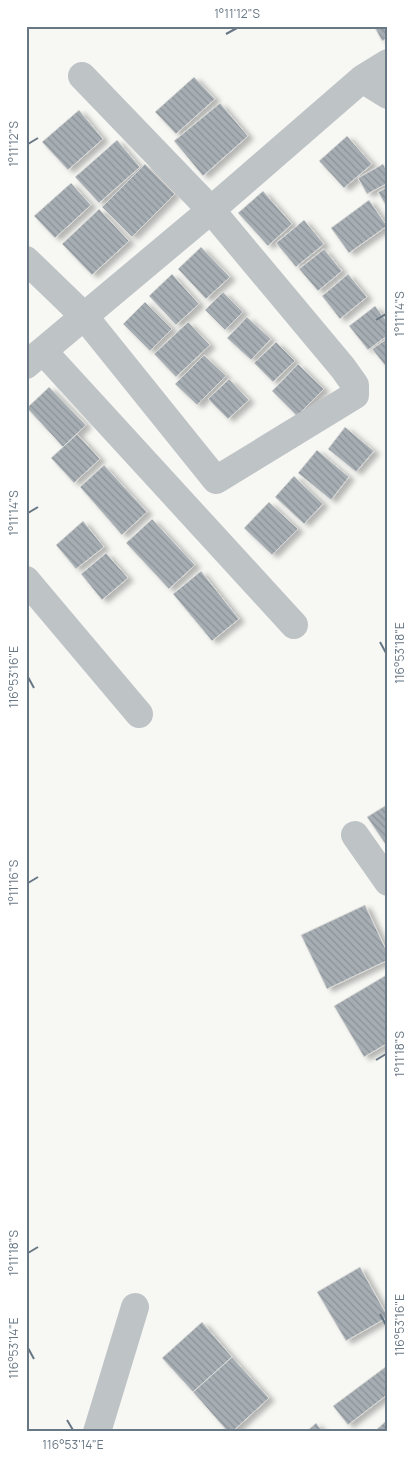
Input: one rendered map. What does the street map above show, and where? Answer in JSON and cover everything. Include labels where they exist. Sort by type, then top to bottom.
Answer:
[{"type":"street","points":[[294,625],[34,358],[211,210],[362,79],[388,62]]},
{"type":"street","points":[[26,260],[84,316],[216,480],[355,395],[355,385],[343,368],[211,210],[82,76]]},
{"type":"street","points":[[362,79],[388,96]]},
{"type":"street","points":[[26,580],[139,714]]},
{"type":"street","points":[[355,835],[388,882]]},
{"type":"street","points":[[97,1432],[136,1307]]},
{"type":"building","points":[[374,26],[388,26],[388,38],[382,41]]},
{"type":"building","points":[[194,77],[215,99],[176,134],[155,112]]},
{"type":"building","points":[[220,103],[248,136],[203,176],[174,141]]},
{"type":"building","points":[[79,110],[103,139],[68,170],[42,142]]},
{"type":"building","points":[[347,136],[372,164],[344,188],[319,161]]},
{"type":"building","points":[[117,140],[140,167],[99,203],[75,177]]},
{"type":"building","points":[[145,164],[175,194],[132,237],[102,207]]},
{"type":"building","points":[[383,164],[388,173],[388,183],[367,194],[358,178]]},
{"type":"building","points":[[71,183],[91,205],[55,238],[34,216]]},
{"type":"building","points":[[388,187],[388,209],[378,192]]},
{"type":"building","points":[[263,191],[292,224],[268,246],[238,213]]},
{"type":"building","points":[[369,200],[387,226],[349,253],[331,228]]},
{"type":"building","points":[[99,209],[129,241],[92,275],[62,244]]},
{"type":"building","points":[[304,220],[324,244],[296,267],[276,243]]},
{"type":"building","points":[[201,247],[230,277],[206,299],[178,269]]},
{"type":"building","points":[[324,249],[342,271],[318,291],[299,269]]},
{"type":"building","points":[[172,274],[199,304],[176,325],[149,296]]},
{"type":"building","points":[[348,274],[367,297],[340,319],[322,296]]},
{"type":"building","points":[[223,292],[243,312],[225,330],[205,310]]},
{"type":"building","points":[[145,302],[172,329],[150,351],[123,324]]},
{"type":"building","points":[[375,306],[388,323],[388,335],[368,350],[349,326]]},
{"type":"building","points":[[247,317],[271,339],[251,360],[227,338]]},
{"type":"building","points":[[188,322],[210,345],[176,377],[154,354]]},
{"type":"building","points":[[388,338],[388,369],[372,349]]},
{"type":"building","points":[[276,342],[295,361],[273,382],[254,363]]},
{"type":"building","points":[[204,355],[226,376],[197,405],[175,384]]},
{"type":"building","points":[[298,364],[324,389],[297,416],[272,391]]},
{"type":"building","points":[[229,379],[249,400],[228,419],[208,399]]},
{"type":"building","points":[[49,387],[86,425],[63,447],[27,408]]},
{"type":"building","points":[[345,427],[374,451],[356,472],[328,449]]},
{"type":"building","points":[[77,434],[100,459],[74,483],[51,458]]},
{"type":"building","points":[[317,450],[349,477],[331,500],[298,473]]},
{"type":"building","points":[[104,465],[147,512],[122,535],[80,487]]},
{"type":"building","points":[[294,476],[323,504],[304,524],[275,497]]},
{"type":"building","points":[[269,502],[298,529],[272,555],[244,528]]},
{"type":"building","points":[[152,519],[195,565],[169,589],[126,543]]},
{"type":"building","points":[[83,521],[104,547],[76,569],[56,545]]},
{"type":"building","points":[[106,553],[128,578],[102,600],[81,574]]},
{"type":"building","points":[[201,571],[239,619],[212,641],[173,594]]},
{"type":"building","points":[[388,804],[388,848],[367,817]]},
{"type":"building","points":[[365,905],[388,954],[388,960],[327,989],[301,935]]},
{"type":"building","points":[[388,974],[388,1043],[364,1057],[334,1006]]},
{"type":"building","points":[[360,1267],[388,1317],[346,1341],[317,1292]]},
{"type":"building","points":[[202,1322],[232,1357],[193,1392],[162,1358]]},
{"type":"building","points":[[232,1357],[269,1398],[232,1432],[228,1432],[193,1392]]},
{"type":"building","points":[[388,1365],[388,1394],[348,1425],[333,1406]]},
{"type":"building","points":[[388,1419],[388,1432],[374,1432]]},
{"type":"building","points":[[316,1423],[323,1432],[306,1432]]}]
